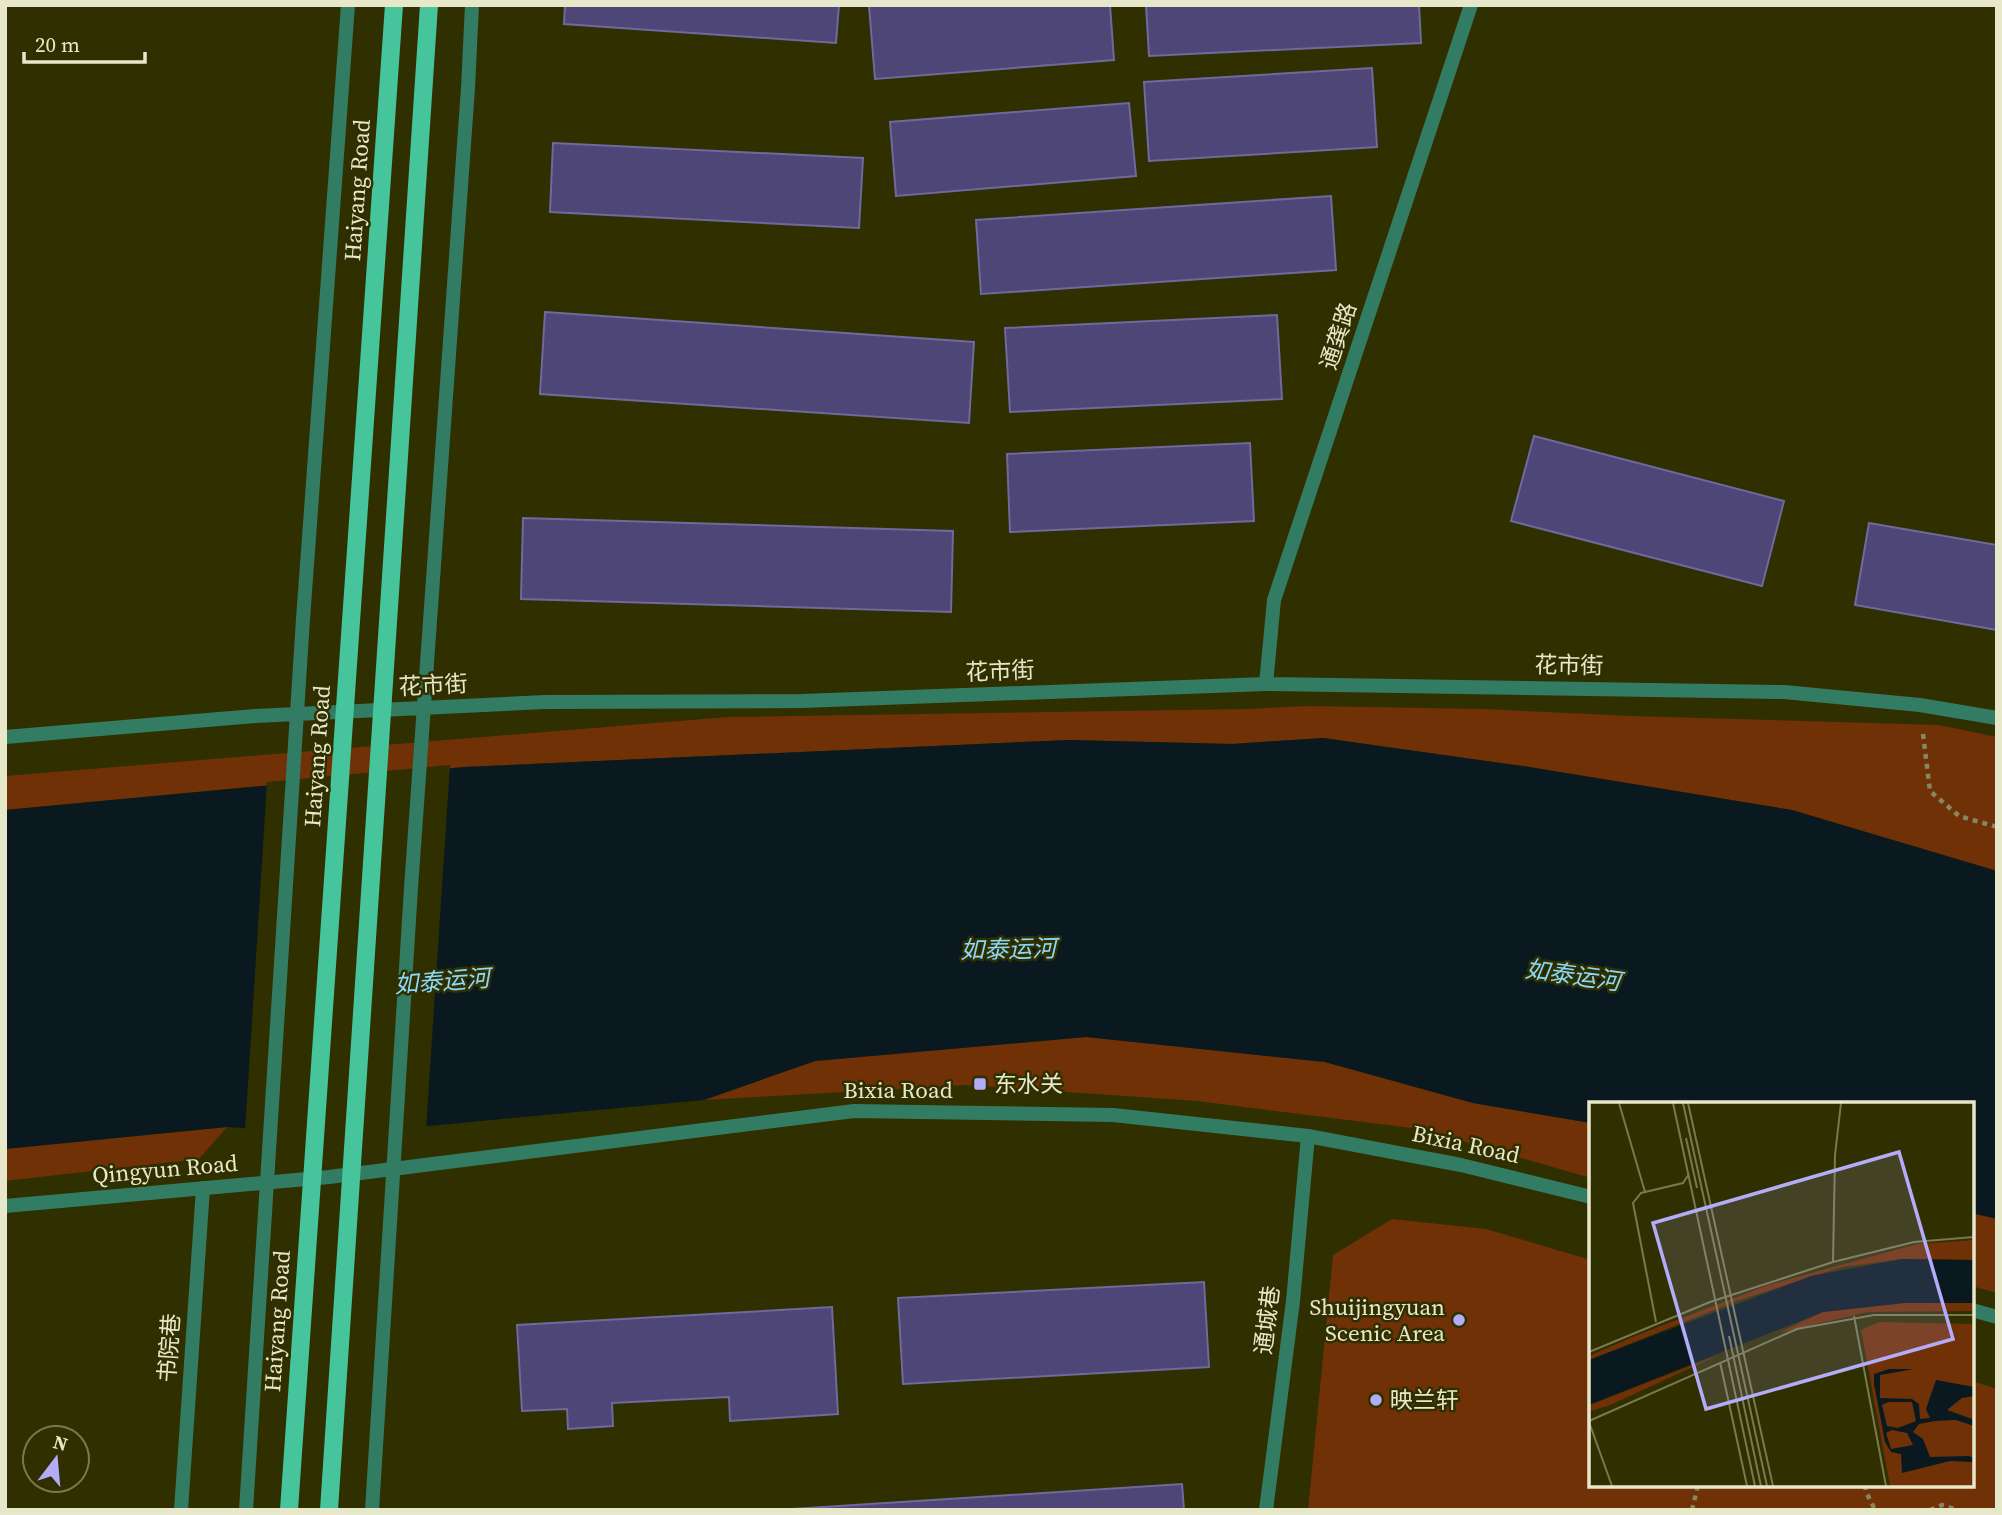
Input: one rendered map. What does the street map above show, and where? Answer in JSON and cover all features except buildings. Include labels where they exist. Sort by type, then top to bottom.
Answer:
[{"type":"main road","name":"Haiyang Road","points":[[289,1510],[394,5]]},
{"type":"main road","points":[[329,1510],[429,5]]},
{"type":"street","points":[[246,1510],[301,646],[348,5]]},
{"type":"street","points":[[372,1510],[412,875],[472,5]]},
{"type":"street","name":"通龚路","points":[[1266,684],[1275,600],[1471,5]]},
{"type":"street","name":"花市街","points":[[5,737],[255,716],[545,702],[802,701],[1266,684],[1784,692],[1920,705],[1997,719]]},
{"type":"street","name":"Bixia Road","points":[[329,1177],[854,1111],[1113,1115],[1308,1136],[1461,1165],[1589,1196]]},
{"type":"street","name":"通城巷","points":[[1266,1510],[1293,1301],[1308,1136]]},
{"type":"street","name":"Qingyun Road","points":[[5,1206],[329,1177]]},
{"type":"street","name":"书院巷","points":[[181,1510],[203,1188]]},
{"type":"street","points":[[1974,1311],[1997,1317]]},
{"type":"path","points":[[1920,705],[1930,791],[1959,816],[1997,827]]},
{"type":"path","points":[[1692,1510],[1698,1487]]},
{"type":"path","points":[[1865,1487],[1875,1510]]},
{"type":"path","points":[[1930,1510],[1942,1504],[1956,1510]]},
{"type":"shaded area","points":[[1308,706],[1484,709],[1939,725],[1997,737],[1997,871],[1792,810],[1529,767],[1323,738],[1232,744],[1069,740],[464,767],[5,810],[5,776],[728,717]]},
{"type":"shaded area","points":[[1086,1037],[1325,1062],[1473,1103],[1589,1123],[1589,1177],[1420,1129],[1197,1101],[966,1085],[704,1100],[815,1061]]},
{"type":"shaded area","points":[[227,1127],[199,1159],[5,1181],[5,1149]]},
{"type":"shaded area","points":[[1974,1213],[1997,1219],[1997,1293],[1974,1287]]},
{"type":"shaded area","name":"Shuijingyuan Scenic Area","points":[[1392,1219],[1486,1229],[1589,1259],[1589,1487],[1974,1487],[1974,1382],[1997,1389],[1997,1510],[1308,1510],[1333,1255]]},
{"type":"water","name":"如泰运河","points":[[1323,738],[1529,767],[1792,810],[1997,871],[1997,1219],[1974,1213],[1974,1102],[1589,1102],[1589,1123],[1473,1103],[1325,1062],[1086,1037],[815,1061],[704,1100],[345,1134],[227,1127],[5,1149],[5,810],[464,767],[1069,740],[1232,744]]},
{"type":"pier","points":[[450,765],[426,1130],[345,1138],[245,1132],[267,782]]},
{"type":"place","name":"东水关","points":[[980,1084]]},
{"type":"place","name":"Shuijingyuan Scenic Area","points":[[1459,1320]]},
{"type":"place","name":"映兰轩","points":[[1376,1400]]}]
